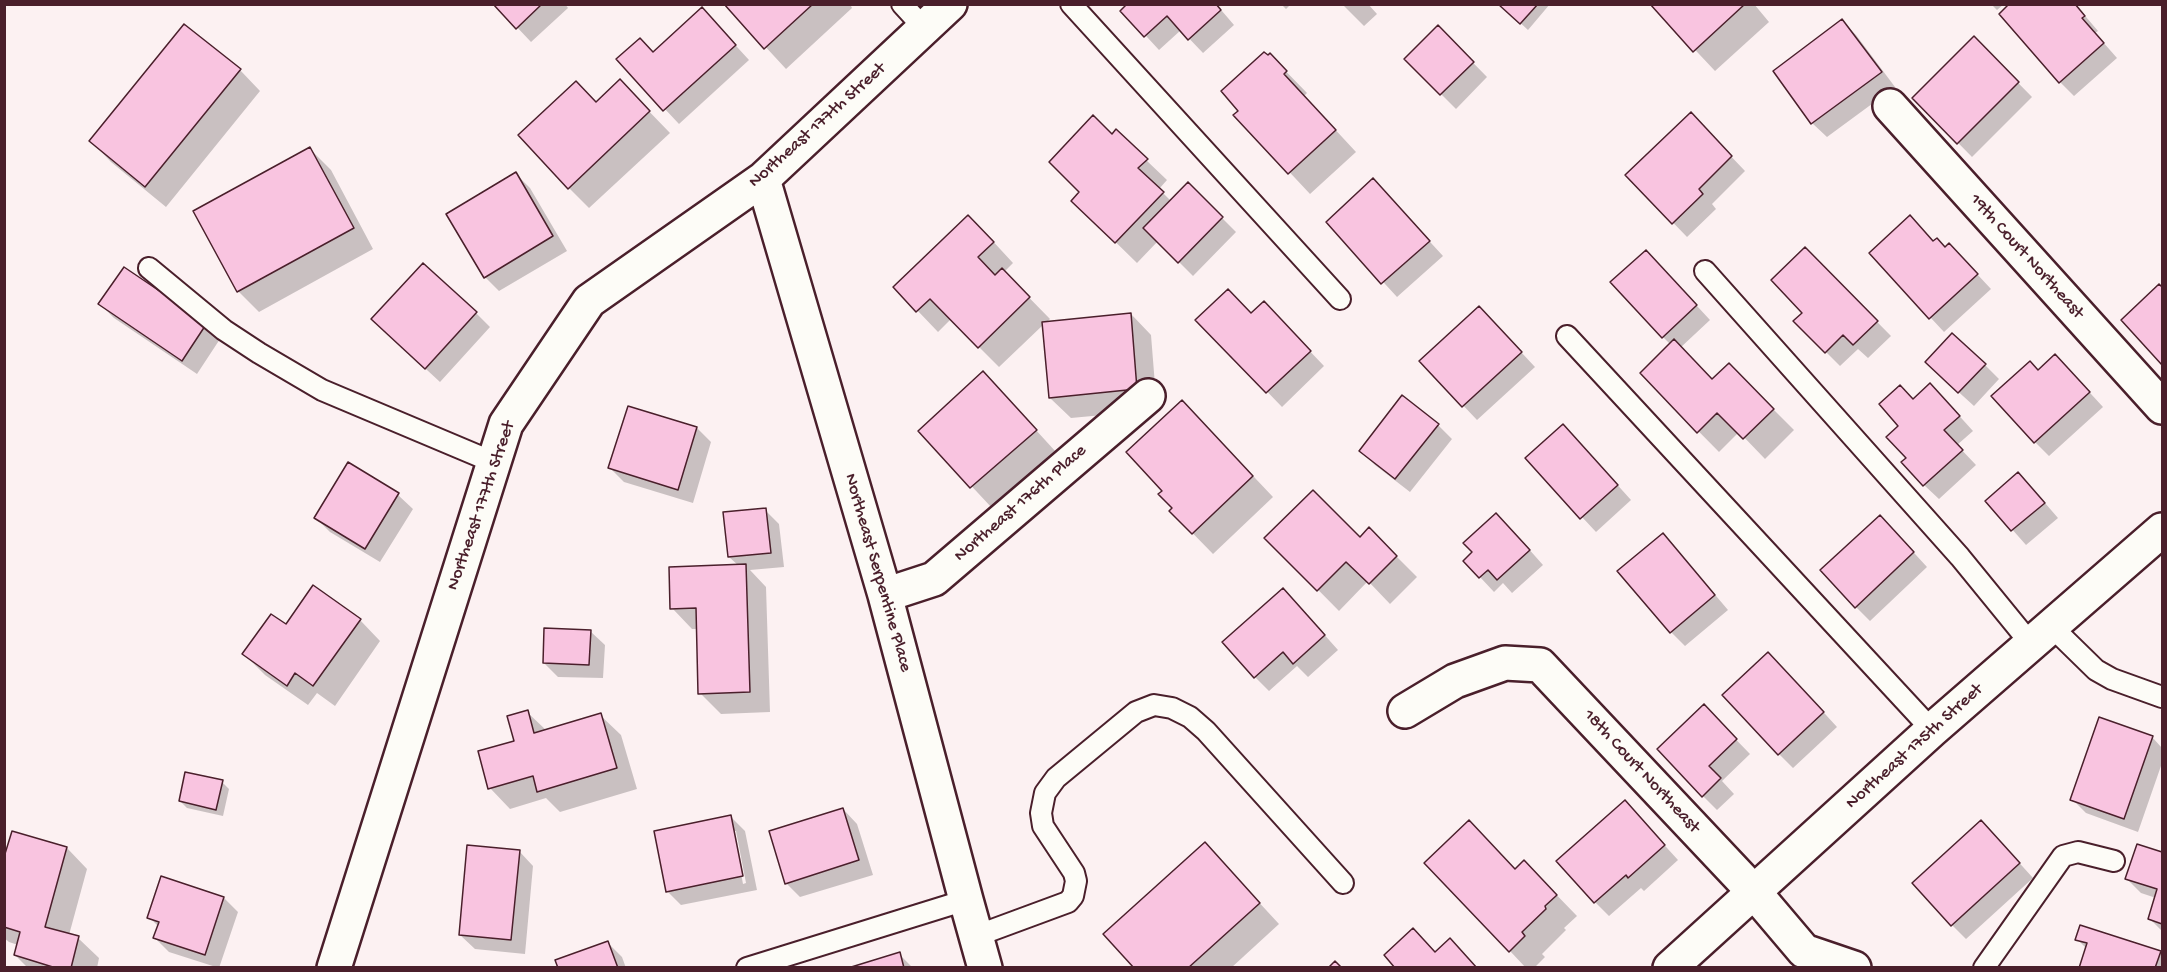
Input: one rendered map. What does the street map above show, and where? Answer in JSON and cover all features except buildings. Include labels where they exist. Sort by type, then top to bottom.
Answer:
[{"type":"street","name":"Northeast 177th Street","points":[[334,968],[506,424],[590,301],[763,179],[950,4]]},
{"type":"street","name":"19th Court Northeast","points":[[1890,106],[2163,407]]},
{"type":"street","name":"Northeast Serpentine Place","points":[[763,179],[885,595],[985,968]]},
{"type":"street","name":"Northeast 176th Place","points":[[885,595],[934,579],[1148,396]]},
{"type":"street","name":"Northeast 175th Street","points":[[1670,968],[1932,730],[2163,530]]},
{"type":"street","name":"18th Court Northeast","points":[[1405,711],[1455,681],[1505,663],[1540,665],[1754,892],[1804,951],[1854,968]]},
{"type":"lane","points":[[902,4],[924,28]]},
{"type":"lane","points":[[1071,4],[1340,299]]},
{"type":"lane","points":[[149,268],[224,330],[322,390],[493,462]]},
{"type":"lane","points":[[1705,271],[1960,557],[2041,635],[2112,679],[2163,697]]},
{"type":"lane","points":[[1567,336],[1932,730]]},
{"type":"lane","points":[[976,936],[1068,902],[1073,896],[1076,882],[1074,873],[1043,826],[1041,813],[1045,793],[1056,778],[1136,712],[1154,705],[1172,708],[1190,717],[1206,730],[1343,883]]},
{"type":"lane","points":[[1984,968],[2063,856],[2078,852],[2114,861]]},
{"type":"lane","points":[[747,968],[966,900]]}]
